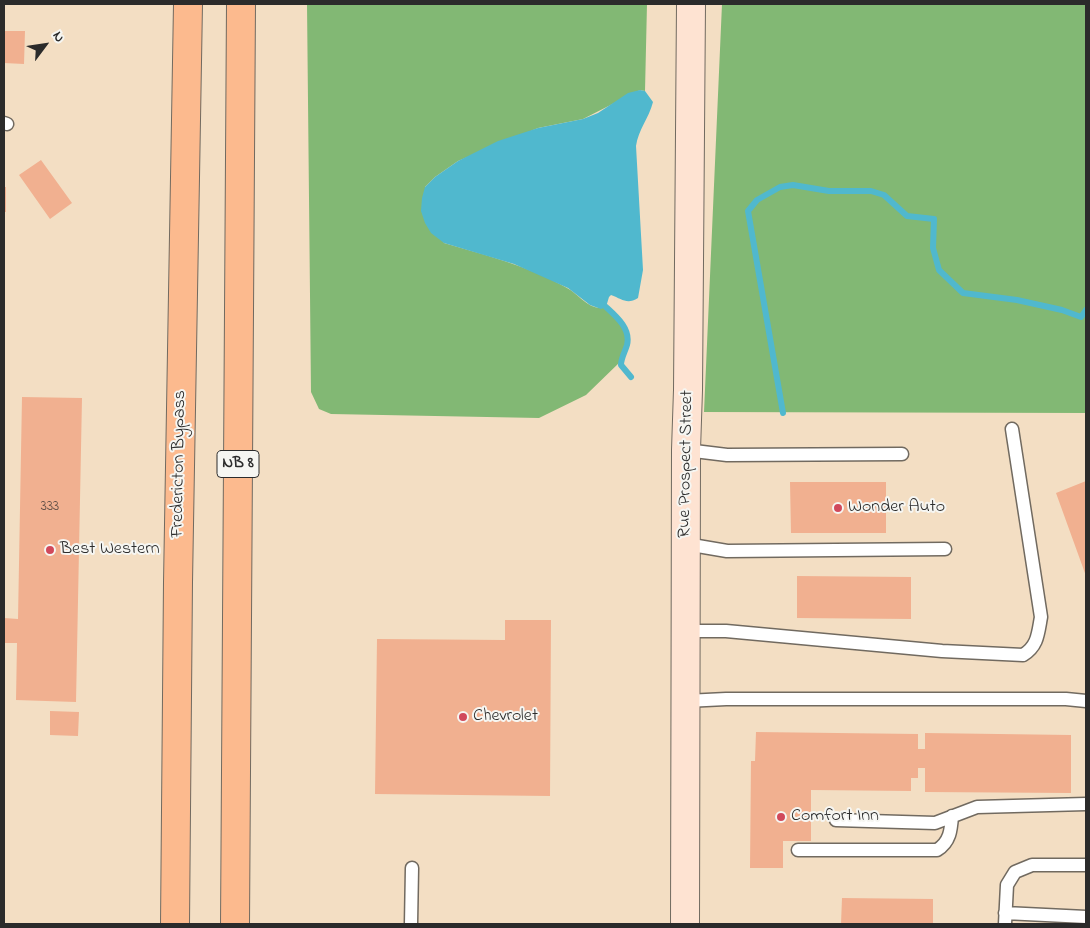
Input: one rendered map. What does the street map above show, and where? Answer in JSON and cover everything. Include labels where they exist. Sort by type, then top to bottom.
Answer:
[{"type":"highway","name":"Fredericton Bypass","points":[[175,924],[178,562],[188,4]]},
{"type":"highway","name":"NB 8","points":[[235,924],[241,4]]},
{"type":"main road","name":"Rue Prospect Street","points":[[685,924],[686,450],[690,4]]},
{"type":"lane","points":[[686,631],[726,631],[942,651],[1024,655],[1032,650],[1037,640],[1041,617],[1012,429]]},
{"type":"lane","points":[[686,450],[727,455],[902,454]]},
{"type":"lane","points":[[686,544],[727,551],[945,549]]},
{"type":"lane","points":[[686,701],[726,699],[1066,699],[1086,701]]},
{"type":"lane","points":[[836,820],[935,823],[977,806],[1086,804]]},
{"type":"lane","points":[[798,850],[937,850],[945,845],[951,833],[952,816]]},
{"type":"lane","points":[[1086,865],[1032,865],[1015,872],[1007,885],[1005,919],[1086,917]]},
{"type":"lane","points":[[411,924],[412,868]]},
{"type":"green space","points":[[307,4],[647,4],[645,91],[640,90],[583,119],[538,128],[458,161],[435,177],[425,187],[444,243],[538,273],[572,291],[590,305],[600,308],[606,307],[620,320],[627,331],[627,344],[621,361],[586,395],[539,418],[331,414],[319,409],[311,392]]},
{"type":"green space","points":[[722,4],[1086,4],[1086,413],[704,412]]},
{"type":"water","points":[[640,90],[645,91],[653,102],[636,146],[643,270],[638,298],[628,301],[611,295],[606,307],[601,309],[590,305],[568,288],[514,264],[444,243],[431,233],[421,211],[425,187],[435,177],[458,161],[498,141],[538,128],[583,119],[598,113],[628,93]]},
{"type":"building","points":[[4,31],[25,31],[24,64],[4,63]]},
{"type":"building","points":[[41,160],[72,203],[50,219],[19,175]]},
{"type":"building","points":[[4,187],[6,187],[6,212],[4,212]]},
{"type":"building","name":"Best Western","points":[[22,397],[82,398],[76,702],[16,700],[17,643],[4,643],[4,618],[18,619]]},
{"type":"building","points":[[1086,481],[1086,576],[1056,493]]},
{"type":"building","name":"Wonder Auto","points":[[790,482],[886,482],[886,533],[791,533]]},
{"type":"building","points":[[797,576],[911,577],[911,619],[797,618]]},
{"type":"building","name":"Chevrolet","points":[[505,620],[551,620],[550,796],[375,794],[377,639],[505,640]]},
{"type":"building","points":[[50,711],[79,712],[78,736],[50,735]]},
{"type":"building","name":"Comfort Inn","points":[[756,732],[918,734],[918,749],[925,749],[925,733],[1071,735],[1071,793],[925,792],[925,768],[918,768],[918,778],[911,778],[911,791],[811,790],[811,841],[783,841],[783,868],[750,868],[751,761],[755,761]]},
{"type":"building","points":[[842,898],[933,899],[933,924],[841,924]]},
{"type":"waterway","points":[[783,413],[748,211],[757,200],[780,187],[793,185],[829,191],[871,191],[884,195],[907,216],[934,219],[933,248],[939,270],[963,293],[1017,300],[1062,310],[1081,317],[1086,310]]},
{"type":"waterway","points":[[606,307],[622,324],[627,334],[627,345],[621,365],[631,377]]},
{"type":"place","name":"Wonder Auto","points":[[838,508]]},
{"type":"place","name":"Best Western","points":[[50,550]]},
{"type":"place","name":"Chevrolet","points":[[463,717]]},
{"type":"place","name":"Comfort Inn","points":[[781,817]]}]
